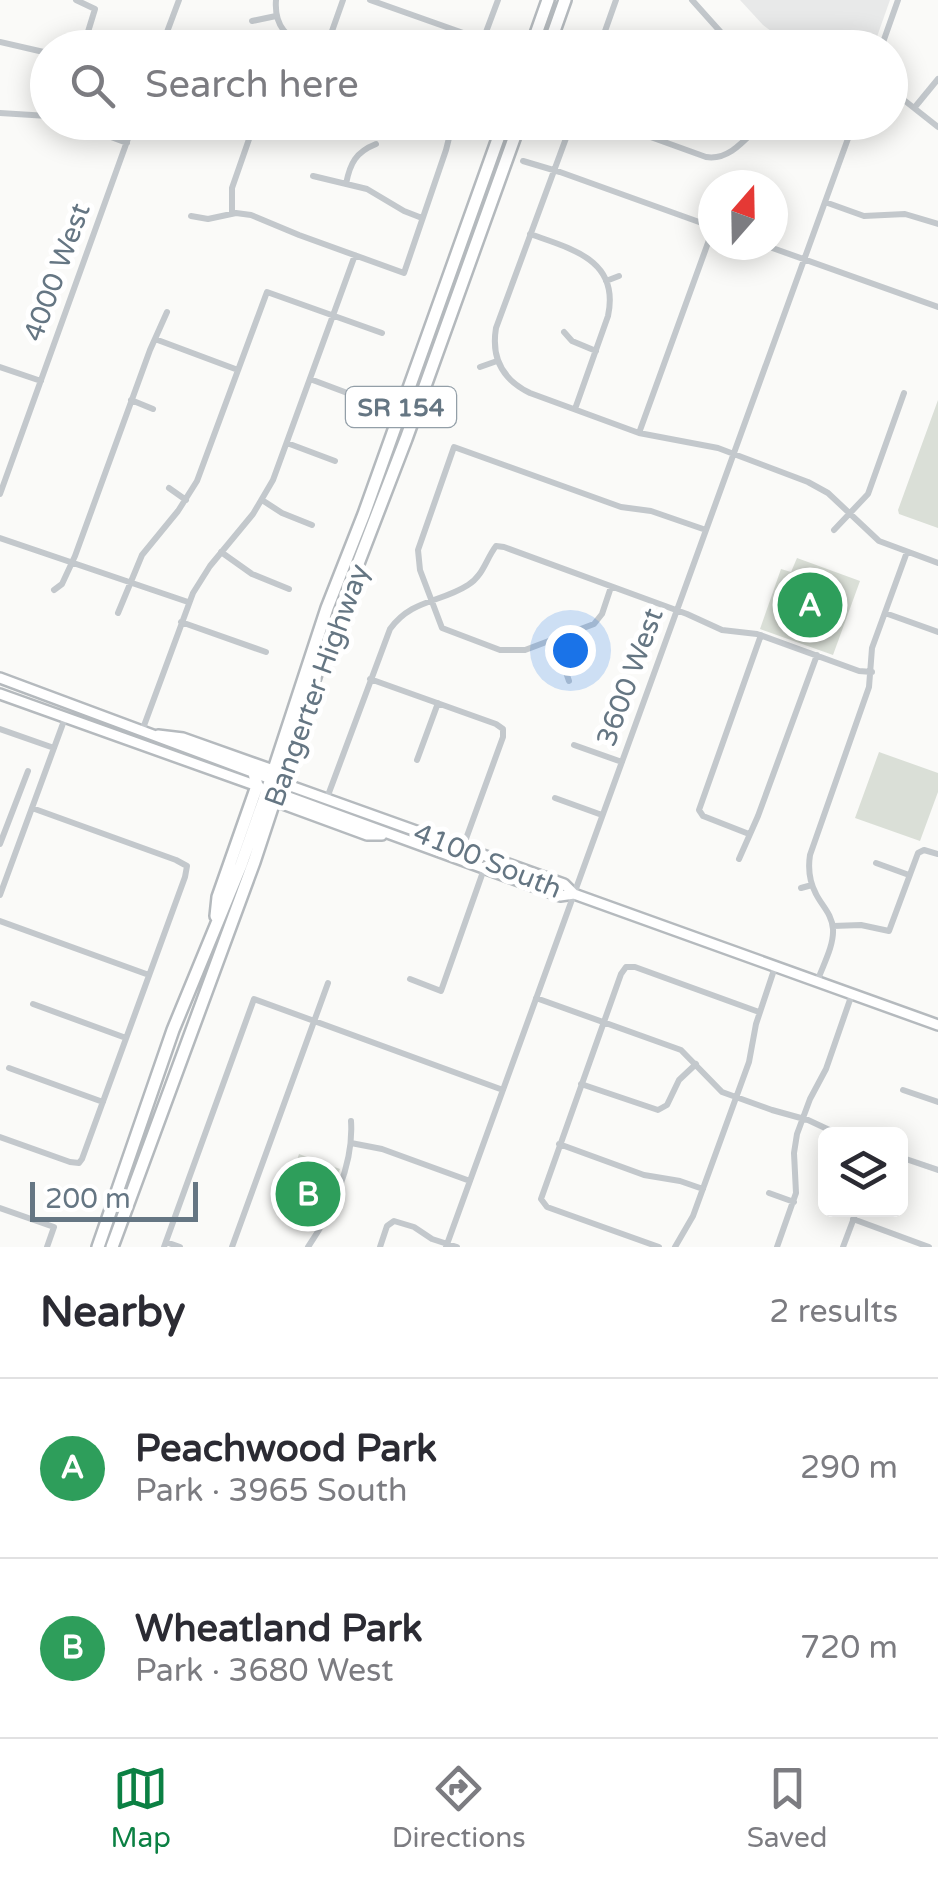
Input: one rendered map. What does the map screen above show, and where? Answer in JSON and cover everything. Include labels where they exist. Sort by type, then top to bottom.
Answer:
[{"type":"highway","points":[[537,30],[548,0]]},
{"type":"highway","points":[[554,30],[565,0]]},
{"type":"highway","name":"Bangerter Highway","points":[[112,1247],[248,880],[322,621],[498,140]]},
{"type":"highway","name":"Bangerter Highway","points":[[98,1247],[174,1030],[272,787],[286,764],[514,140]]},
{"type":"highway","points":[[272,787],[325,672],[329,622],[365,526],[364,514]]},
{"type":"highway","points":[[181,1060],[185,1031],[213,953],[216,924]]},
{"type":"main road","name":"4100 South","points":[[0,678],[147,733],[391,835],[560,896],[574,894]]},
{"type":"main road","name":"4100 South","points":[[4,695],[272,787],[327,798],[564,884],[574,894]]},
{"type":"main road","points":[[4,695],[28,698],[130,734],[183,738],[272,787]]},
{"type":"main road","points":[[391,835],[408,834],[484,861],[506,862]]},
{"type":"main road","points":[[574,894],[938,1025]]},
{"type":"street","points":[[76,0],[95,9],[89,30]]},
{"type":"street","points":[[167,30],[178,0]]},
{"type":"street","points":[[276,0],[276,16],[283,30]]},
{"type":"street","points":[[332,30],[343,0]]},
{"type":"street","points":[[370,0],[446,30]]},
{"type":"street","points":[[487,30],[498,0]]},
{"type":"street","points":[[605,30],[616,0]]},
{"type":"street","points":[[692,0],[720,30]]},
{"type":"street","points":[[887,30],[898,0]]},
{"type":"street","points":[[252,21],[276,16]]},
{"type":"street","points":[[0,42],[30,49]]},
{"type":"street","points":[[914,108],[938,79]]},
{"type":"street","points":[[908,103],[938,126]]},
{"type":"street","points":[[0,113],[30,115]]},
{"type":"street","points":[[119,140],[127,143]]},
{"type":"street","name":"4000 West","points":[[0,494],[128,140]]},
{"type":"street","points":[[232,214],[232,188],[249,140]]},
{"type":"street","points":[[191,216],[255,216],[404,273],[448,140]]},
{"type":"street","points":[[565,140],[496,328],[494,347],[506,375],[519,388],[639,433],[701,443],[815,485],[875,538],[938,563]]},
{"type":"street","points":[[659,140],[716,159],[729,154],[744,140]]},
{"type":"street","name":"3600 West","points":[[447,1246],[847,140]]},
{"type":"street","points":[[346,184],[354,158],[376,144]]},
{"type":"street","points":[[523,161],[698,223]]},
{"type":"street","points":[[313,176],[373,192],[422,218]]},
{"type":"street","points":[[825,202],[864,216],[901,209],[938,224]]},
{"type":"street","points":[[530,234],[585,255],[600,268],[610,292],[610,311],[575,410]]},
{"type":"street","points":[[788,253],[937,304]]},
{"type":"street","points":[[147,733],[188,603],[201,579],[262,500],[276,474],[355,255]]},
{"type":"street","points":[[639,433],[701,260]]},
{"type":"street","points":[[606,281],[619,276]]},
{"type":"street","points":[[118,614],[145,550],[186,500],[204,467],[267,292],[382,333]]},
{"type":"street","points":[[54,590],[62,584],[72,563],[167,312]]},
{"type":"street","points":[[564,332],[572,342],[596,350]]},
{"type":"street","points":[[155,340],[238,370]]},
{"type":"street","points":[[480,367],[497,361]]},
{"type":"street","points":[[0,366],[41,381]]},
{"type":"street","points":[[310,380],[358,397]]},
{"type":"street","points":[[834,530],[870,491],[904,393]]},
{"type":"street","points":[[131,400],[154,409]]},
{"type":"street","points":[[287,443],[336,461]]},
{"type":"street","points":[[612,586],[597,622],[521,651],[495,648],[444,629],[418,565],[418,550],[454,447],[623,508],[651,511],[706,530]]},
{"type":"street","points":[[169,488],[186,500]]},
{"type":"street","points":[[262,500],[312,525]]},
{"type":"street","points":[[0,538],[188,603]]},
{"type":"street","points":[[327,798],[393,625],[404,612],[473,582],[496,546],[725,630],[762,635],[861,672],[872,672]]},
{"type":"street","points":[[221,552],[252,574],[289,589]]},
{"type":"street","points":[[817,982],[833,926],[812,885],[808,865],[870,687],[872,652],[907,552]]},
{"type":"street","points":[[885,613],[938,632]]},
{"type":"street","points":[[181,622],[266,652]]},
{"type":"street","points":[[749,834],[706,818],[699,808],[762,635]]},
{"type":"street","points":[[554,640],[569,681]]},
{"type":"street","points":[[739,859],[817,655]]},
{"type":"street","points":[[370,679],[503,729],[463,847]]},
{"type":"street","points":[[418,760],[438,703]]},
{"type":"street","points":[[0,895],[65,717]]},
{"type":"street","points":[[0,729],[54,748]]},
{"type":"street","points":[[574,745],[622,762]]},
{"type":"street","points":[[0,844],[28,771]]},
{"type":"street","points":[[555,798],[602,815]]},
{"type":"street","points":[[0,1137],[79,1163],[187,866],[15,806]]},
{"type":"street","points":[[833,926],[889,932],[916,857],[921,850],[938,854]]},
{"type":"street","points":[[876,863],[909,875]]},
{"type":"street","points":[[410,980],[441,991],[484,869]]},
{"type":"street","points":[[801,888],[812,885]]},
{"type":"street","points":[[0,921],[149,976]]},
{"type":"street","points":[[659,1247],[541,1202],[622,971],[629,966],[760,1012]]},
{"type":"street","points":[[676,1247],[694,1216],[751,1058],[774,966]]},
{"type":"street","points":[[232,1247],[328,983]]},
{"type":"street","points":[[777,1247],[794,1202],[794,1146],[852,994]]},
{"type":"street","points":[[536,998],[681,1050],[716,1088],[823,1127]]},
{"type":"street","points":[[180,1247],[165,1244],[254,999],[503,1090]]},
{"type":"street","points":[[34,1004],[126,1038]]},
{"type":"street","points":[[581,1084],[658,1110],[666,1107],[679,1080],[696,1064]]},
{"type":"street","points":[[9,1068],[103,1102]]},
{"type":"street","points":[[903,1090],[938,1102]]},
{"type":"street","points":[[308,1247],[330,1206],[351,1143],[351,1120]]},
{"type":"street","points":[[351,1143],[382,1149],[470,1181]]},
{"type":"street","points":[[559,1144],[644,1175],[704,1189]]},
{"type":"street","points":[[908,1160],[938,1170]]},
{"type":"street","points":[[769,1193],[794,1202]]},
{"type":"street","points":[[0,1208],[54,1227],[47,1247]]},
{"type":"street","points":[[843,1247],[853,1219],[929,1247]]},
{"type":"street","points":[[380,1247],[390,1222],[396,1221],[447,1246],[457,1247]]},
{"type":"shaded area","points":[[740,0],[890,0],[879,30],[770,30]]},
{"type":"shaded area","points":[[938,400],[938,528],[899,514],[898,510]]},
{"type":"shaded area","points":[[797,558],[860,581],[833,655],[760,629],[781,569],[791,572]]},
{"type":"shaded area","points":[[879,752],[938,773],[938,792],[920,841],[855,818]]},
{"type":"shaded area","points":[[299,1154],[340,1169],[316,1227],[280,1211]]},
{"type":"place","name":"Peachwood Park","points":[[810,605]]},
{"type":"place","name":"Wheatland Park","points":[[308,1194]]}]
